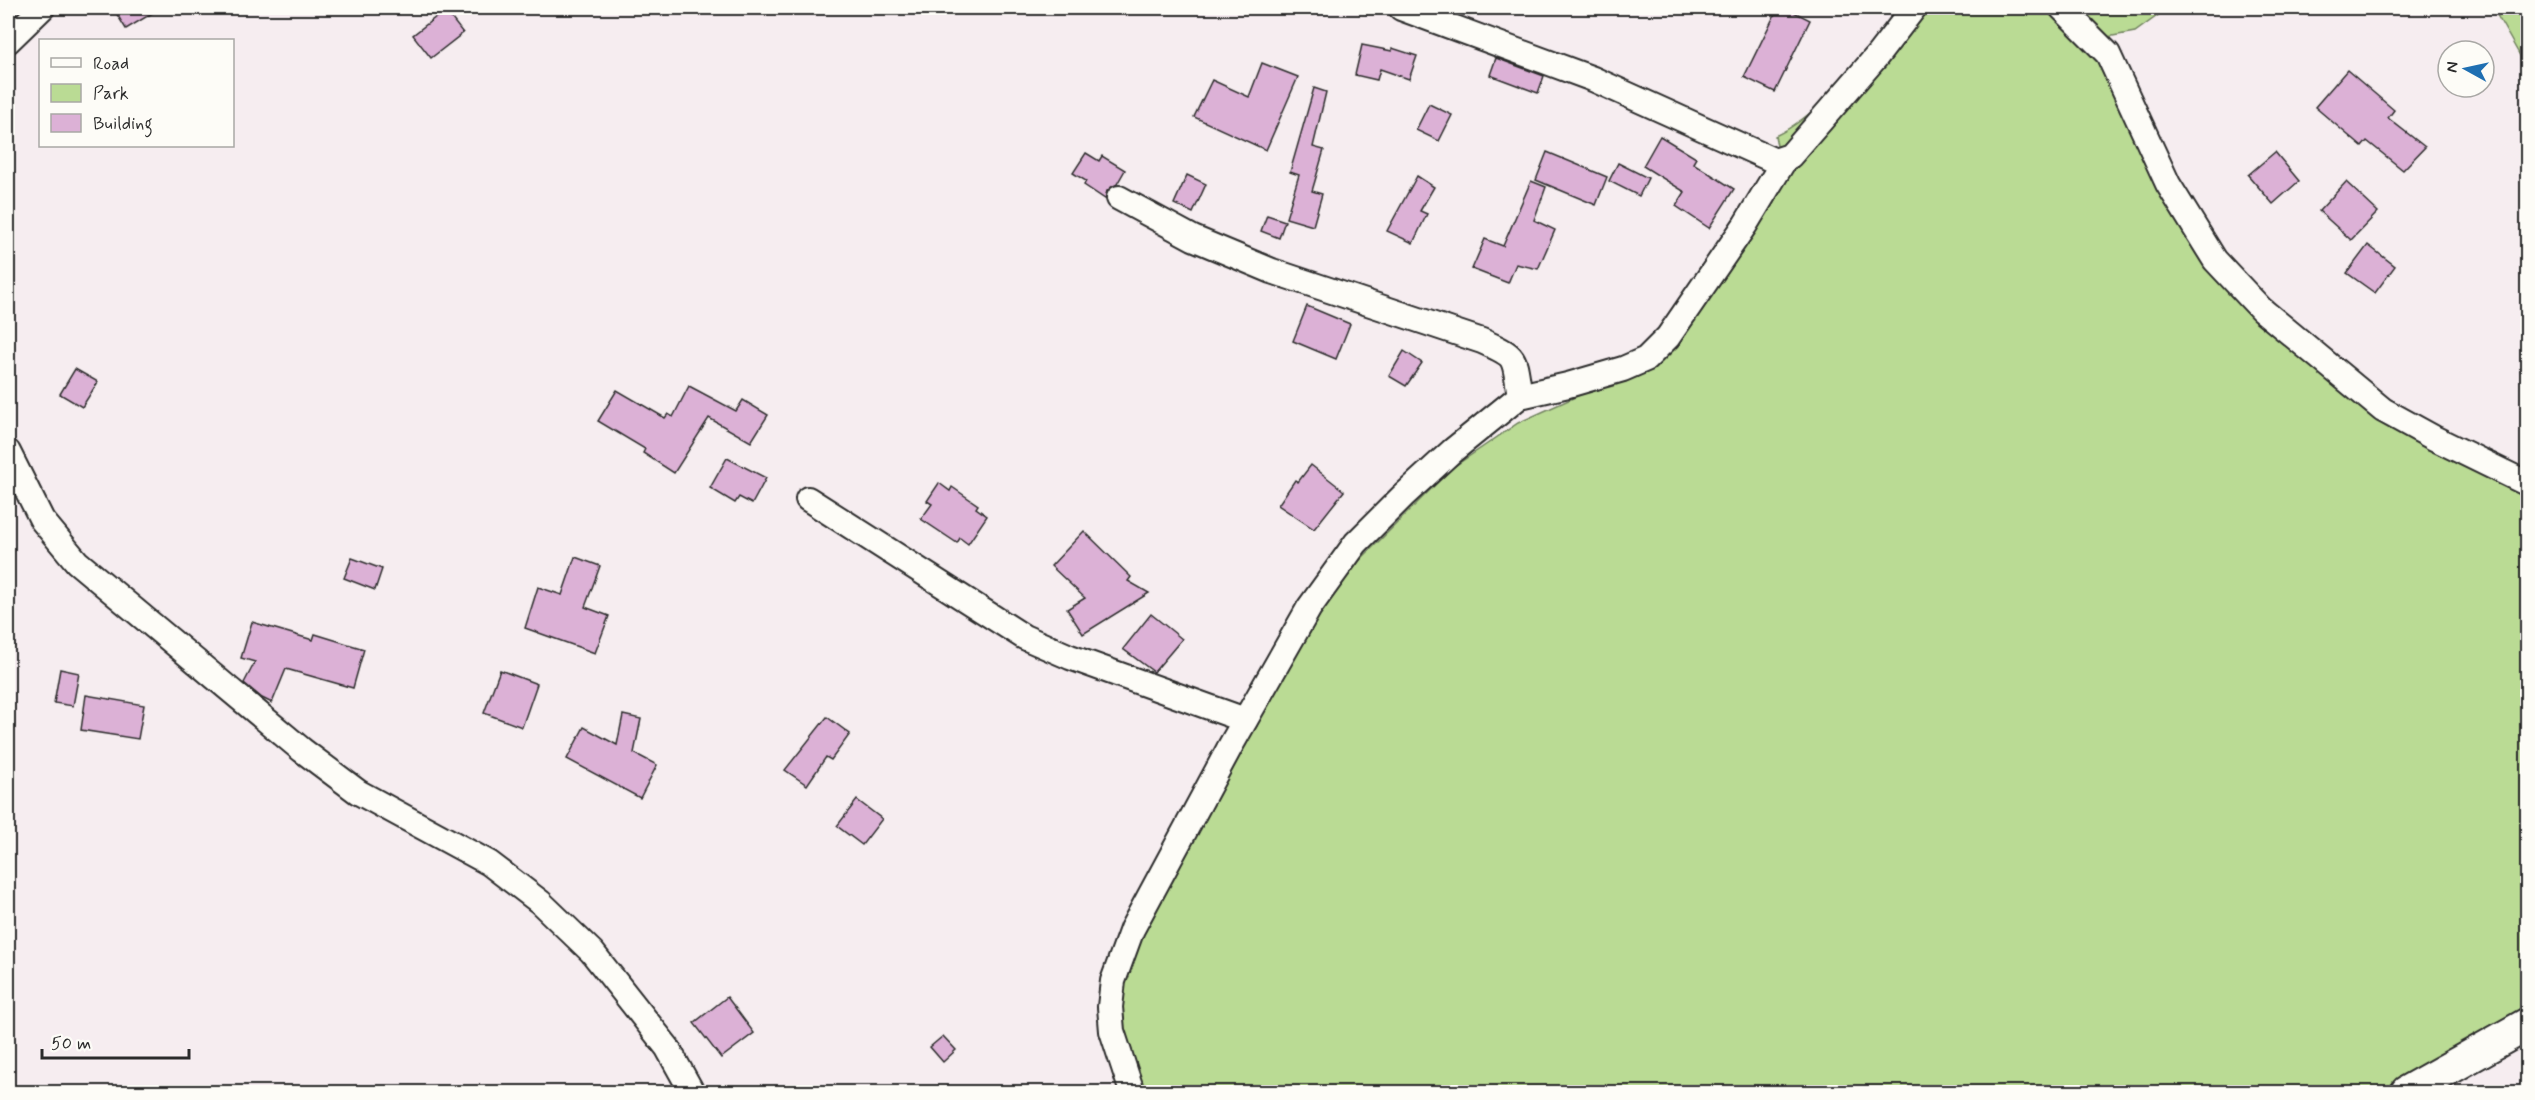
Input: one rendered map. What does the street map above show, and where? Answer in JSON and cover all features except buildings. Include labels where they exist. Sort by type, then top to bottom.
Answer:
[{"type":"main road","points":[[2407,1092],[2528,1024]]},
{"type":"street","points":[[8,40],[42,8]]},
{"type":"street","points":[[1401,8],[1593,79],[1775,161],[1785,159]]},
{"type":"street","points":[[1132,1092],[1112,1031],[1110,1007],[1113,981],[1132,929],[1245,720],[1309,609],[1356,543],[1452,451],[1520,396],[1601,376],[1646,358],[1668,337],[1745,225],[1785,159],[1835,105],[1914,8]]},
{"type":"street","points":[[2062,8],[2108,54],[2168,184],[2216,260],[2261,309],[2384,410],[2434,438],[2528,484]]},
{"type":"street","points":[[1119,198],[1193,238],[1272,272],[1482,341],[1509,353],[1514,361],[1520,396]]},
{"type":"street","points":[[8,452],[42,520],[77,562],[302,750],[358,792],[489,863],[540,902],[592,952],[668,1047],[692,1092]]},
{"type":"street","points":[[808,499],[1024,637],[1070,657],[1245,720]]},
{"type":"green space","points":[[1903,8],[2168,8],[2135,32],[2090,40],[2187,232],[2365,393],[2527,480],[2527,1037],[2430,1092],[1124,1092],[1116,1043],[1132,934],[1317,616],[1360,560],[1452,468],[1518,423],[1626,374],[1660,335],[1779,155],[1775,136],[1794,125],[1829,96]]},
{"type":"green space","points":[[2493,8],[2527,8],[2527,68]]}]
